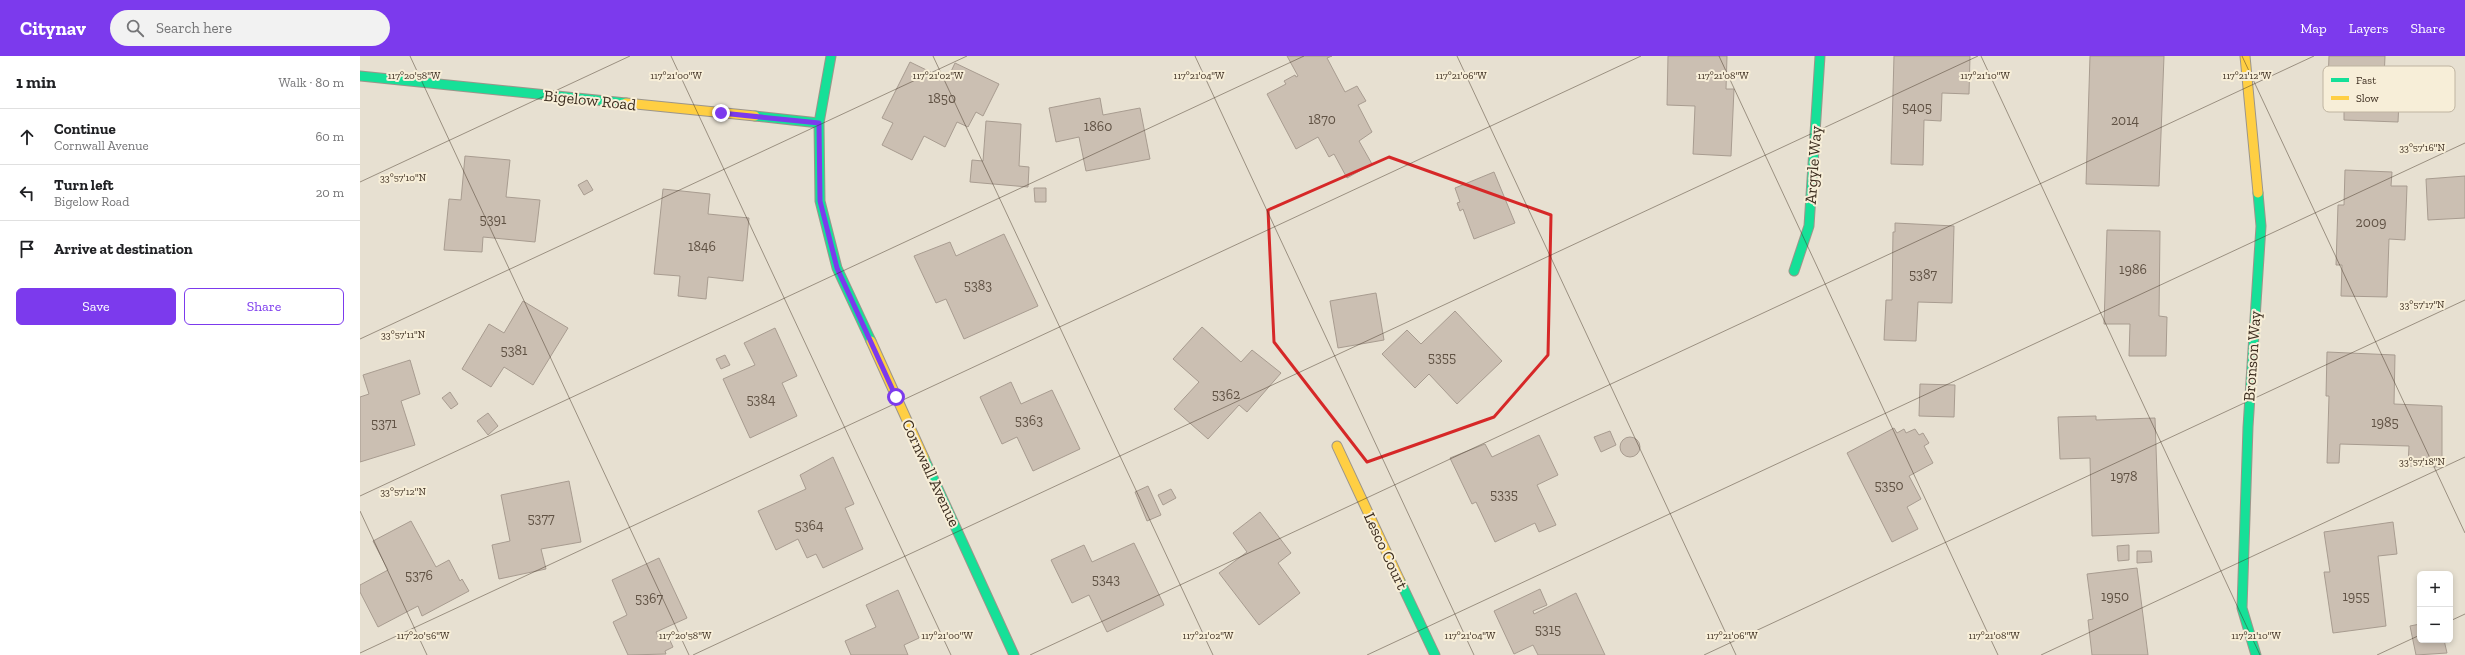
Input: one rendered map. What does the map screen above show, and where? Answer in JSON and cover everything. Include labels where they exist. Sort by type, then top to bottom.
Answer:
[{"type":"street","name":"Cornwall Avenue","points":[[831,56],[819,123],[820,201],[837,268],[1014,655]]},
{"type":"street","name":"Argyle Way","points":[[1794,271],[1809,226],[1820,56]]},
{"type":"street","name":"Bronson Way","points":[[2245,56],[2260,226],[2248,427],[2242,608],[2256,655]]},
{"type":"street","name":"Bigelow Road","points":[[360,76],[819,123]]},
{"type":"street","name":"Lesco Court","points":[[1337,446],[1435,655]]},
{"type":"highlighted area","points":[[1389,157],[1551,215],[1548,355],[1494,417],[1367,462],[1274,342],[1268,210]]},
{"type":"building","points":[[1287,56],[1332,56],[1327,58],[1345,92],[1357,86],[1366,101],[1358,105],[1372,132],[1359,141],[1372,164],[1347,178],[1334,154],[1329,157],[1318,137],[1296,149],[1267,94],[1286,84],[1284,81],[1295,75],[1296,77],[1298,76]]},
{"type":"building","points":[[1668,56],[1727,56],[1726,89],[1734,89],[1731,156],[1693,154],[1695,106],[1667,105]]},
{"type":"building","points":[[1894,56],[1970,56],[1969,94],[1942,93],[1941,121],[1924,120],[1923,165],[1891,164]]},
{"type":"building","points":[[2090,56],[2164,56],[2159,186],[2086,184]]},
{"type":"building","points":[[2329,56],[2385,56],[2385,66],[2329,66]]},
{"type":"building","points":[[910,62],[947,80],[955,63],[999,84],[983,116],[976,112],[968,127],[957,122],[945,147],[924,136],[912,160],[882,145],[893,123],[882,118]]},
{"type":"building","points":[[1100,98],[1103,115],[1140,108],[1150,159],[1086,171],[1079,137],[1056,142],[1049,108]]},
{"type":"building","points":[[2344,112],[2398,112],[2398,122],[2344,120]]},
{"type":"building","points":[[986,121],[1021,124],[1019,166],[1029,167],[1028,187],[970,182],[972,160],[983,161]]},
{"type":"building","points":[[465,156],[510,160],[506,197],[540,200],[535,242],[483,237],[482,252],[444,250],[449,199],[461,200]]},
{"type":"building","points":[[2345,170],[2392,172],[2391,186],[2407,186],[2405,240],[2389,239],[2387,297],[2341,296],[2342,265],[2336,265],[2338,205],[2344,205]]},
{"type":"building","points":[[1494,172],[1515,223],[1474,239],[1463,209],[1460,211],[1457,203],[1460,202],[1455,188]]},
{"type":"building","points":[[2465,176],[2465,218],[2428,220],[2426,179]]},
{"type":"building","points":[[587,180],[593,190],[584,195],[578,185]]},
{"type":"building","points":[[1034,188],[1046,188],[1046,202],[1035,202]]},
{"type":"building","points":[[663,189],[710,194],[708,214],[749,218],[743,281],[708,277],[706,299],[678,296],[680,276],[654,274]]},
{"type":"building","points":[[1895,223],[1954,226],[1952,303],[1918,302],[1916,341],[1884,340],[1886,300],[1892,300],[1893,232],[1895,232]]},
{"type":"building","points":[[2107,230],[2160,231],[2159,316],[2167,317],[2166,356],[2129,356],[2130,324],[2104,324]]},
{"type":"building","points":[[1004,234],[1038,306],[964,339],[946,299],[936,303],[914,256],[950,242],[956,256]]},
{"type":"building","points":[[1376,293],[1384,340],[1338,348],[1330,301]]},
{"type":"building","points":[[523,301],[568,328],[533,385],[504,367],[491,387],[462,369],[489,324],[504,333]]},
{"type":"building","points":[[1455,311],[1502,361],[1457,404],[1429,374],[1415,388],[1382,354],[1407,330],[1421,344]]},
{"type":"building","points":[[1202,327],[1241,362],[1252,350],[1281,373],[1247,412],[1239,405],[1208,439],[1174,409],[1199,382],[1173,359]]},
{"type":"building","points":[[775,328],[797,376],[782,383],[797,416],[750,438],[723,379],[755,365],[744,343]]},
{"type":"building","points":[[2327,352],[2395,355],[2394,404],[2442,406],[2442,467],[2408,466],[2409,446],[2340,444],[2339,463],[2327,463],[2329,396],[2326,396]]},
{"type":"building","points":[[725,355],[730,365],[721,369],[716,359]]},
{"type":"building","points":[[410,360],[420,394],[401,401],[415,445],[360,462],[360,397],[369,394],[363,375]]},
{"type":"building","points":[[1011,382],[1021,404],[1052,390],[1080,449],[1033,471],[1017,437],[1002,444],[980,397]]},
{"type":"building","points":[[1920,384],[1955,385],[1954,417],[1919,416]]},
{"type":"building","points":[[450,392],[458,404],[451,409],[442,398]]},
{"type":"building","points":[[488,413],[498,426],[488,435],[477,421]]},
{"type":"building","points":[[2096,416],[2096,420],[2155,418],[2159,533],[2092,536],[2090,458],[2060,459],[2058,417]]},
{"type":"building","points":[[1894,428],[1897,433],[1904,429],[1906,433],[1915,429],[1919,435],[1923,433],[1929,443],[1924,446],[1933,463],[1909,476],[1921,499],[1907,507],[1918,529],[1892,542],[1847,453]]},
{"type":"building","points":[[1610,431],[1616,445],[1601,452],[1594,437]]},
{"type":"building","points":[[1539,435],[1558,475],[1537,485],[1556,525],[1539,532],[1535,523],[1495,542],[1476,502],[1472,504],[1450,458],[1485,444],[1492,457]]},
{"type":"building","points":[[1630,437],[1637,440],[1640,447],[1637,454],[1630,457],[1623,454],[1620,447],[1623,440]]},
{"type":"building","points":[[833,457],[854,504],[845,508],[863,549],[823,568],[816,554],[807,558],[798,539],[776,550],[758,511],[806,489],[800,475]]},
{"type":"building","points":[[569,481],[581,542],[541,549],[546,569],[499,579],[492,545],[510,541],[501,495]]},
{"type":"building","points":[[1148,486],[1161,515],[1147,521],[1135,492]]},
{"type":"building","points":[[1171,489],[1176,498],[1163,505],[1158,495]]},
{"type":"building","points":[[1260,512],[1291,553],[1278,563],[1300,593],[1259,625],[1219,573],[1247,552],[1233,533]]},
{"type":"building","points":[[411,521],[436,567],[449,560],[460,581],[462,579],[469,591],[422,616],[418,606],[378,627],[360,592],[360,585],[388,570],[373,541]]},
{"type":"building","points":[[2393,522],[2397,554],[2378,556],[2386,626],[2333,633],[2324,572],[2330,572],[2324,532]]},
{"type":"building","points":[[1134,543],[1164,605],[1107,632],[1089,595],[1072,603],[1051,560],[1084,545],[1092,562]]},
{"type":"building","points":[[2129,545],[2129,560],[2118,561],[2117,546]]},
{"type":"building","points":[[2137,551],[2151,551],[2152,562],[2137,563]]},
{"type":"building","points":[[659,558],[687,618],[656,632],[659,638],[667,634],[673,647],[665,651],[666,654],[628,655],[613,622],[627,615],[612,580]]},
{"type":"building","points":[[2137,568],[2148,655],[2092,655],[2088,620],[2093,619],[2087,574]]},
{"type":"building","points":[[1540,589],[1547,605],[1533,611],[1534,614],[1576,593],[1605,655],[1538,655],[1533,645],[1514,654],[1494,611]]},
{"type":"building","points":[[898,590],[919,638],[904,645],[908,655],[851,655],[845,641],[876,627],[866,605]]},
{"type":"building","points":[[2417,625],[2417,643],[2445,643],[2447,653],[2416,655],[2410,626]]},
{"type":"traffic: fast","points":[[831,56],[819,123],[820,201],[837,268],[871,341]]},
{"type":"traffic: fast","points":[[1794,271],[1809,226],[1820,56]]},
{"type":"traffic: fast","points":[[360,76],[626,103]]},
{"type":"traffic: fast","points":[[755,116],[819,123]]},
{"type":"traffic: fast","points":[[2256,655],[2242,608],[2248,427],[2261,226],[2258,193]]},
{"type":"traffic: fast","points":[[924,458],[1014,655]]},
{"type":"traffic: fast","points":[[1400,581],[1435,655]]},
{"type":"traffic: slow","points":[[2245,56],[2258,193]]},
{"type":"traffic: slow","points":[[626,103],[755,116]]},
{"type":"traffic: slow","points":[[871,341],[924,458]]},
{"type":"traffic: slow","points":[[1337,446],[1400,581]]},
{"type":"route","points":[[721,113],[819,123],[820,201],[837,268],[896,397]]}]
